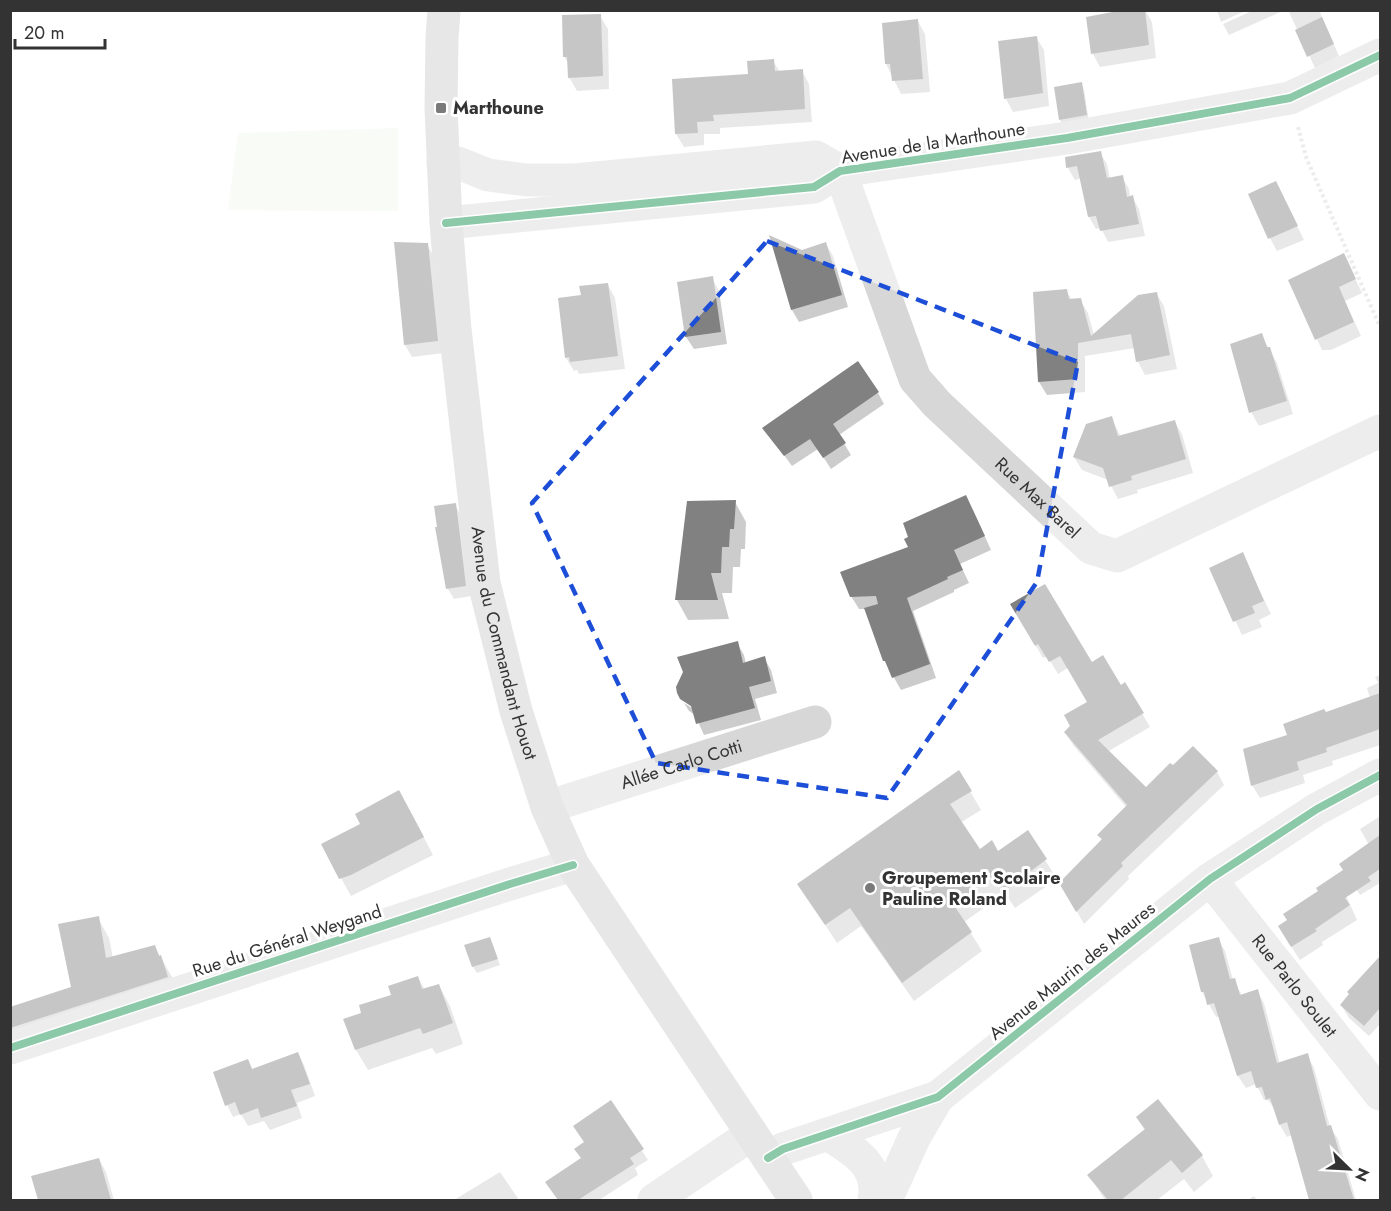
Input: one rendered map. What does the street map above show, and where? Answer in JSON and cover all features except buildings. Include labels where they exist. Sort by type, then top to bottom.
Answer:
[{"type":"main road","name":"Avenue du Commandant Houot","points":[[444,10],[441,38],[441,108],[446,223],[455,329],[484,583],[516,711],[547,807],[573,865],[796,1200]]},
{"type":"street","name":"Avenue de la Marthoune","points":[[446,223],[814,187],[840,171],[1067,138],[1290,98],[1380,55]]},
{"type":"street","name":"Avenue de la Marthoune","points":[[443,163],[458,163],[488,175],[527,180],[574,180],[816,157],[840,171]]},
{"type":"street","name":"Rue Max Barel","points":[[840,171],[915,379],[937,404],[1091,548],[1117,556],[1380,430]]},
{"type":"street","name":"Allée Carlo Cotti","points":[[547,807],[815,722]]},
{"type":"street","name":"Avenue Maurin des Maures","points":[[654,1200],[760,1146],[783,1149],[938,1097],[1209,879],[1317,809],[1380,775]]},
{"type":"street","name":"Rue du Général Weygand","points":[[10,1048],[573,865]]},
{"type":"street","name":"Rue Parlo Soulet","points":[[1209,879],[1377,1083]]},
{"type":"street","name":"Avenue Maurin des Maures","points":[[880,1200],[891,1189],[914,1138],[938,1097]]},
{"type":"street","points":[[826,1134],[856,1152],[873,1175],[876,1189],[874,1200]]},
{"type":"path","points":[[1290,98],[1306,157],[1380,327]]},
{"type":"highlighted area","points":[[767,241],[1078,362],[1037,582],[887,798],[656,763],[532,503]]},
{"type":"shaded area","points":[[398,128],[398,211],[228,210],[238,133]]},
{"type":"cycle path","points":[[446,223],[814,187],[840,171],[1067,138],[1290,98],[1380,55]]},
{"type":"cycle path","points":[[768,1158],[783,1149],[938,1097],[1210,879],[1317,809],[1380,775]]},
{"type":"cycle path","points":[[10,1048],[573,865]]},
{"type":"place","name":"Marthoune","points":[[441,108]]},
{"type":"place","name":"Groupement Scolaire Pauline Roland","points":[[870,888]]}]
